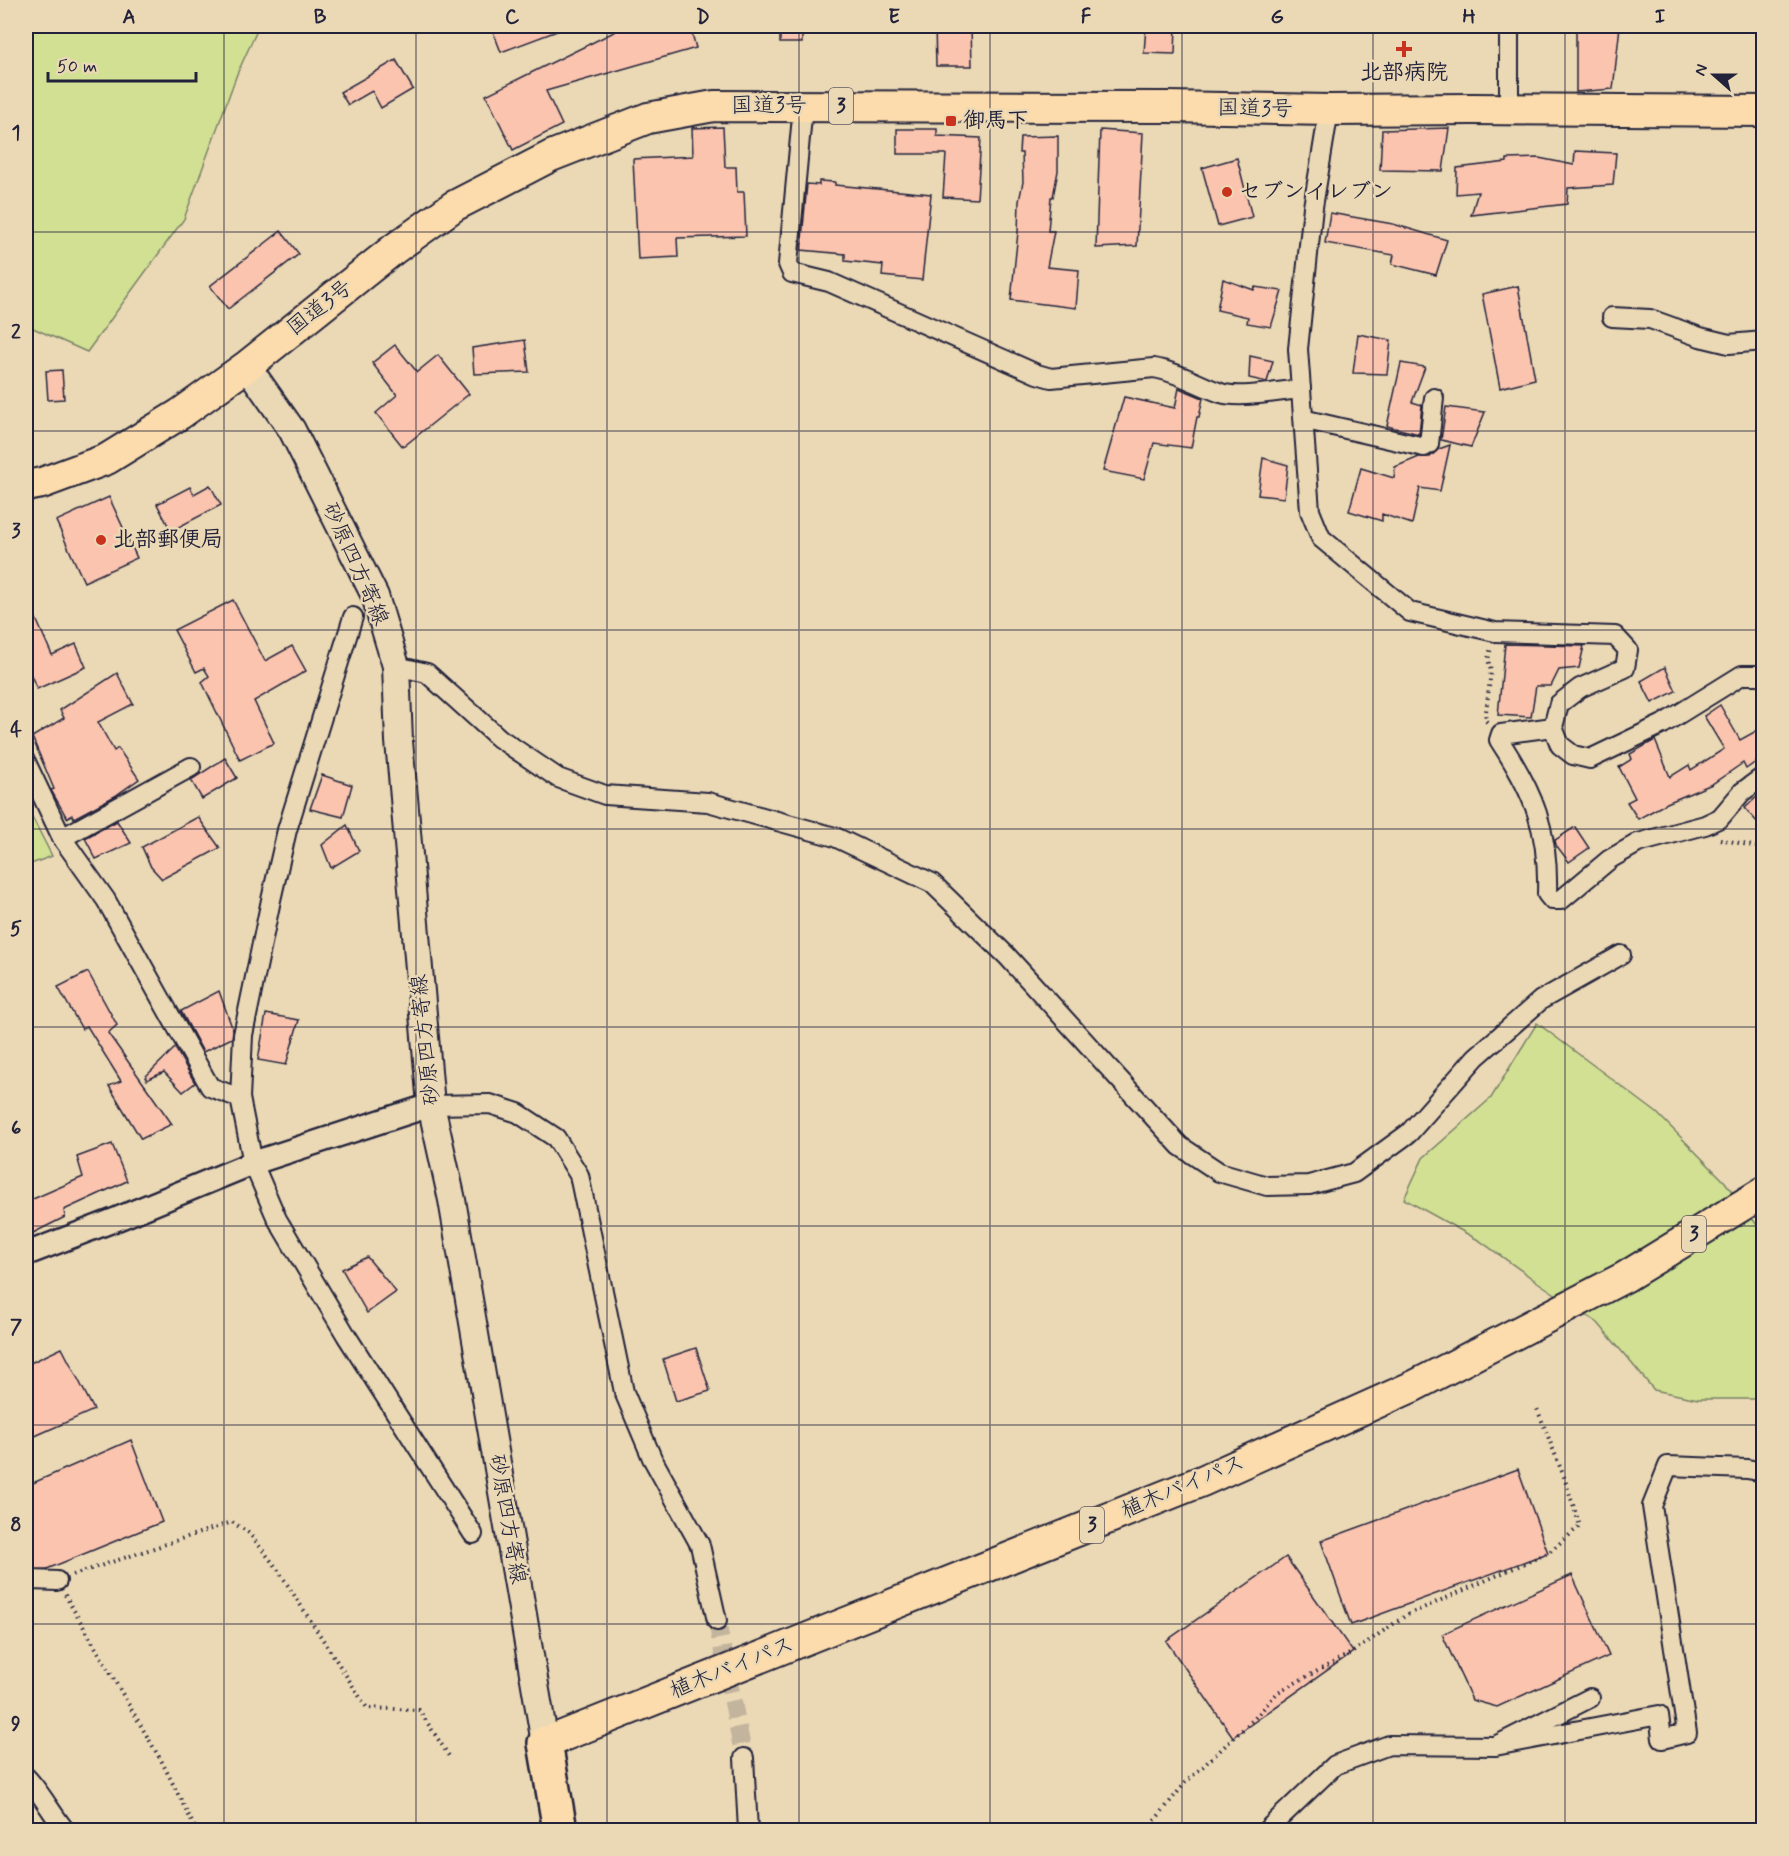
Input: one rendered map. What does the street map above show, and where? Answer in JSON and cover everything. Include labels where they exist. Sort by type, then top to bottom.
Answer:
[{"type":"highway","name":"国道3号","points":[[26,486],[42,483],[107,459],[180,414],[247,366],[394,249],[454,206],[551,156],[648,118],[714,106],[1764,111]]},
{"type":"highway","name":"植木バイパス","points":[[545,1743],[1202,1481],[1414,1386],[1625,1277],[1764,1192]]},
{"type":"highway","points":[[545,1743],[560,1830]]},
{"type":"main road","name":"砂原四方寄線","points":[[247,366],[292,430],[375,596],[396,666],[399,741],[431,1105],[452,1200],[545,1743]]},
{"type":"street","points":[[1509,26],[1509,109]]},
{"type":"street","points":[[804,106],[788,264],[792,273],[829,282],[1037,374],[1051,378],[1154,368],[1165,369],[1223,393],[1252,394],[1301,389]]},
{"type":"street","points":[[1329,110],[1313,207],[1298,349],[1310,511],[1321,538],[1410,612],[1495,632],[1615,636],[1628,650],[1625,668],[1580,688],[1559,704],[1553,727],[1560,745],[1573,755],[1590,759],[1663,724],[1742,675],[1764,677]]},
{"type":"street","points":[[1612,317],[1650,319],[1700,337],[1729,344],[1764,341]]},
{"type":"street","points":[[1305,422],[1311,421],[1424,447],[1429,444],[1434,398]]},
{"type":"street","points":[[353,617],[287,830],[243,1035],[240,1098],[253,1162],[277,1219],[346,1335],[473,1534]]},
{"type":"street","points":[[396,666],[427,673],[499,738],[558,778],[605,795],[708,802],[825,834],[932,883],[1007,956],[1180,1146],[1219,1172],[1267,1186],[1309,1185],[1354,1173],[1409,1133],[1476,1057],[1541,1000],[1621,955]]},
{"type":"street","points":[[1553,727],[1501,734],[1499,740],[1520,771],[1533,799],[1543,830],[1548,872],[1547,894],[1552,900],[1561,900],[1610,859],[1638,843],[1705,825],[1720,818],[1742,792],[1764,776]]},
{"type":"street","points":[[26,762],[62,838],[106,900],[210,1087],[240,1098]]},
{"type":"street","points":[[62,838],[191,767]]},
{"type":"street","points":[[26,1254],[253,1162],[431,1105],[490,1104],[518,1113],[556,1138],[579,1175],[624,1392],[652,1458],[700,1545],[717,1621]]},
{"type":"street","points":[[1267,1830],[1335,1765],[1389,1745],[1495,1746],[1659,1714],[1662,1739],[1687,1733],[1652,1506],[1668,1466],[1748,1468],[1764,1472]]},
{"type":"street","points":[[26,1582],[57,1581]]},
{"type":"street","points":[[1495,1746],[1590,1698]]},
{"type":"street","points":[[744,1758],[748,1830]]},
{"type":"street","points":[[26,1777],[65,1830]]},
{"type":"path","points":[[1495,632],[1488,659],[1491,671],[1485,720],[1499,740]]},
{"type":"path","points":[[1147,1830],[1185,1783],[1255,1718],[1278,1692],[1353,1652],[1405,1616],[1548,1553],[1580,1526],[1564,1477],[1536,1406]]},
{"type":"path","points":[[196,1830],[162,1762],[57,1581],[232,1522],[249,1533],[276,1567],[366,1708],[419,1710],[449,1756]]},
{"type":"green space","points":[[26,26],[259,26],[237,74],[184,219],[87,352],[26,325]]},
{"type":"green space","points":[[26,805],[52,856],[26,866]]},
{"type":"green space","points":[[1537,1023],[1657,1113],[1725,1182],[1763,1233],[1762,1399],[1698,1399],[1654,1390],[1598,1323],[1480,1241],[1404,1199],[1423,1158],[1491,1098]]},
{"type":"building","points":[[491,26],[567,26],[568,27],[501,52]]},
{"type":"building","points":[[626,26],[690,26],[696,48],[546,91],[562,125],[513,150],[486,95]]},
{"type":"building","points":[[780,26],[802,26],[802,43],[780,43]]},
{"type":"building","points":[[935,26],[971,26],[972,66],[936,66]]},
{"type":"building","points":[[1146,26],[1176,26],[1175,54],[1144,53]]},
{"type":"building","points":[[1576,26],[1620,26],[1613,89],[1576,92]]},
{"type":"building","points":[[396,60],[413,89],[381,108],[372,91],[348,105],[340,92]]},
{"type":"building","points":[[723,127],[725,167],[736,167],[737,192],[744,192],[746,236],[677,238],[678,257],[638,259],[633,159],[693,156],[692,128]]},
{"type":"building","points":[[1449,128],[1443,171],[1380,170],[1382,130]]},
{"type":"building","points":[[897,129],[937,129],[937,136],[981,138],[977,199],[943,197],[946,154],[897,154]]},
{"type":"building","points":[[1100,130],[1143,133],[1137,246],[1096,248]]},
{"type":"building","points":[[1058,136],[1058,171],[1053,197],[1051,197],[1048,231],[1054,231],[1047,267],[1079,270],[1076,308],[1011,300],[1019,201],[1023,182],[1022,153],[1019,153],[1020,137]]},
{"type":"building","points":[[1575,151],[1616,153],[1613,185],[1568,188],[1567,204],[1471,215],[1478,192],[1456,194],[1457,168],[1507,162],[1507,159],[1539,158],[1574,165]]},
{"type":"building","name":"セブンイレブン","points":[[1237,158],[1252,217],[1218,226],[1202,168]]},
{"type":"building","points":[[819,181],[835,182],[835,185],[931,194],[922,280],[882,276],[883,265],[845,261],[845,254],[801,250],[807,184],[819,185]]},
{"type":"building","points":[[1330,213],[1393,224],[1447,240],[1436,275],[1392,264],[1394,255],[1325,243]]},
{"type":"building","points":[[281,231],[299,254],[228,309],[210,286]]},
{"type":"building","points":[[1223,279],[1254,290],[1255,287],[1282,291],[1271,327],[1247,323],[1248,317],[1217,310]]},
{"type":"building","points":[[1518,286],[1535,379],[1500,388],[1482,294]]},
{"type":"building","points":[[1358,334],[1391,340],[1387,374],[1353,373]]},
{"type":"building","points":[[525,340],[529,372],[474,374],[472,348]]},
{"type":"building","points":[[395,345],[417,372],[438,355],[469,394],[403,447],[376,413],[397,395],[372,363]]},
{"type":"building","points":[[1250,356],[1273,361],[1267,382],[1249,378]]},
{"type":"building","points":[[1401,363],[1425,367],[1412,402],[1422,405],[1419,434],[1387,426]]},
{"type":"building","points":[[62,370],[64,399],[48,400],[46,371]]},
{"type":"building","points":[[1179,388],[1203,398],[1191,448],[1154,443],[1144,479],[1103,471],[1124,397],[1175,408]]},
{"type":"building","points":[[1446,407],[1485,412],[1471,447],[1441,440]]},
{"type":"building","points":[[1450,445],[1440,491],[1420,488],[1412,524],[1382,514],[1382,521],[1349,511],[1361,468],[1394,478],[1395,467],[1419,457],[1430,457],[1439,449]]},
{"type":"building","points":[[1263,458],[1288,465],[1284,498],[1258,495]]},
{"type":"building","points":[[210,485],[221,505],[171,531],[157,504],[190,487],[194,494]]},
{"type":"building","points":[[109,497],[137,558],[84,582],[56,521]]},
{"type":"building","points":[[26,596],[52,655],[76,644],[86,667],[37,689],[26,664]]},
{"type":"building","points":[[233,600],[265,661],[292,646],[306,671],[254,701],[274,743],[240,760],[202,682],[209,676],[204,668],[196,672],[174,630]]},
{"type":"building","points":[[1505,644],[1584,646],[1579,668],[1559,670],[1551,686],[1536,686],[1531,717],[1498,715]]},
{"type":"building","points":[[1665,667],[1676,691],[1652,703],[1641,681]]},
{"type":"building","points":[[117,673],[133,704],[98,722],[114,751],[118,748],[139,779],[115,796],[74,818],[72,815],[67,818],[51,790],[54,789],[32,737],[64,718],[60,710]]},
{"type":"building","points":[[1720,705],[1740,740],[1758,730],[1764,741],[1764,756],[1746,769],[1743,763],[1712,784],[1667,803],[1638,819],[1627,802],[1635,798],[1619,767],[1632,759],[1630,754],[1655,740],[1670,777],[1689,765],[1691,770],[1724,749],[1704,716]]},
{"type":"building","points":[[225,758],[237,778],[202,799],[191,780]]},
{"type":"building","points":[[322,775],[352,785],[343,817],[310,809]]},
{"type":"building","points":[[1764,790],[1764,830],[1745,808]]},
{"type":"building","points":[[198,817],[220,848],[162,879],[151,867],[142,847]]},
{"type":"building","points":[[117,821],[131,843],[96,859],[85,838]]},
{"type":"building","points":[[347,825],[359,851],[331,868],[322,845]]},
{"type":"building","points":[[1575,827],[1589,848],[1569,862],[1556,845],[1555,840]]},
{"type":"building","points":[[88,972],[117,1025],[108,1033],[172,1124],[141,1139],[109,1086],[121,1081],[87,1026],[82,1029],[58,987]]},
{"type":"building","points":[[219,991],[233,1030],[232,1038],[203,1052],[181,1011]]},
{"type":"building","points":[[266,1014],[299,1020],[286,1065],[258,1060]]},
{"type":"building","points":[[175,1048],[195,1083],[183,1092],[164,1072],[147,1080],[145,1077]]},
{"type":"building","points":[[112,1144],[127,1181],[64,1210],[65,1217],[31,1234],[26,1225],[26,1202],[83,1177],[77,1157]]},
{"type":"building","points":[[367,1257],[396,1292],[367,1313],[342,1269]]},
{"type":"building","points":[[62,1348],[94,1410],[26,1440],[26,1365]]},
{"type":"building","points":[[696,1348],[710,1391],[676,1401],[663,1359]]},
{"type":"building","points":[[131,1440],[162,1522],[47,1569],[29,1569],[26,1561],[26,1486]]},
{"type":"building","points":[[1518,1469],[1548,1553],[1351,1625],[1321,1541]]},
{"type":"building","points":[[1286,1557],[1353,1652],[1233,1737],[1166,1641]]},
{"type":"building","points":[[1572,1575],[1609,1656],[1497,1707],[1472,1700],[1442,1634]]},
{"type":"tunnel","points":[[717,1621],[744,1758]]},
{"type":"place","name":"北部病院","points":[[1404,49]]},
{"type":"place","name":"御馬下","points":[[951,121]]},
{"type":"place","name":"セブンイレブン","points":[[1227,192]]},
{"type":"place","name":"北部郵便局","points":[[101,540]]}]
